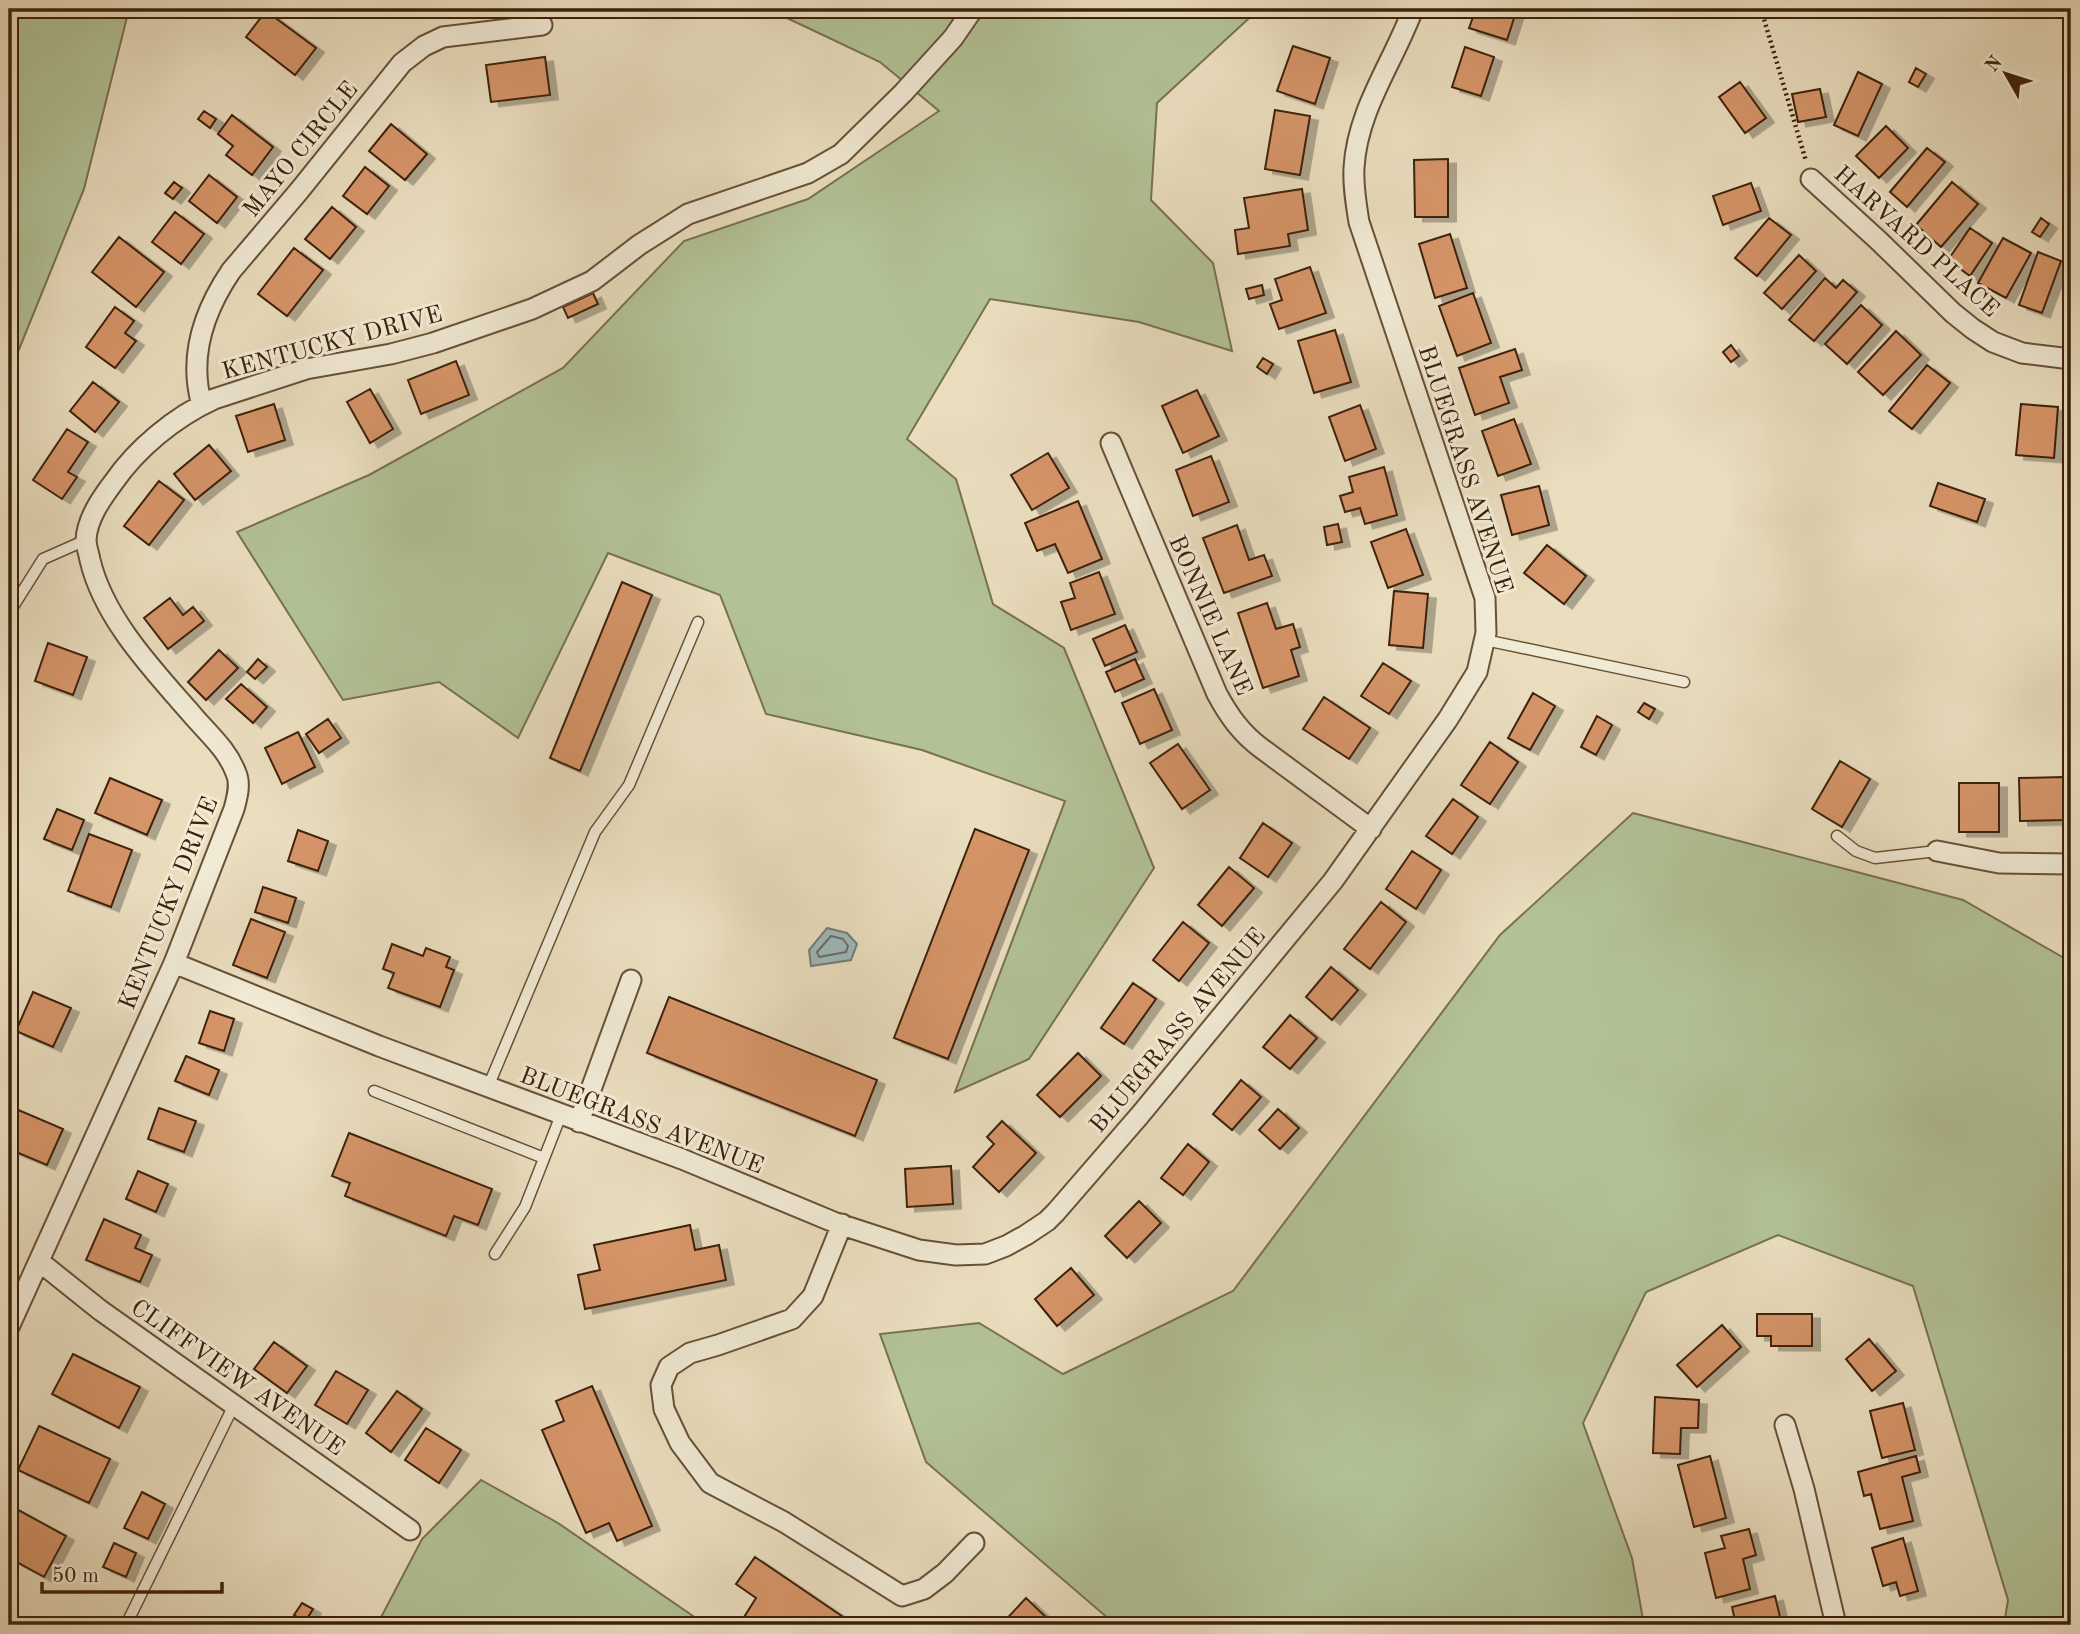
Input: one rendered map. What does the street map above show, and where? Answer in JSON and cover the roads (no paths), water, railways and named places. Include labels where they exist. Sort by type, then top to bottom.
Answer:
[{"type":"street","name":"KENTUCKY DRIVE","points":[[9,1327],[174,963],[238,794],[238,775],[220,745],[131,643],[94,575],[86,540],[94,511],[117,477],[130,460],[163,431],[202,405],[306,369],[391,354],[433,343],[532,309],[592,281],[639,245],[688,214],[808,173],[841,154],[894,102],[953,38],[973,9]]},
{"type":"street","name":"BLUEGRASS AVENUE","points":[[174,963],[379,1046],[682,1160],[842,1224],[919,1250],[985,1254],[1006,1246],[1047,1221],[1140,1115],[1333,881],[1448,719],[1477,672],[1485,640],[1485,598],[1359,222],[1354,187],[1354,165],[1365,118],[1413,9]]},
{"type":"street","name":"MAYO CIRCLE","points":[[202,405],[196,369],[200,338],[203,323],[221,285],[402,63],[424,46],[443,37],[542,25]]},
{"type":"street","name":"HARVARD PLACE","points":[[1811,179],[1973,329],[1993,342],[2022,353],[2071,359]]},
{"type":"street","name":"BONNIE LANE","points":[[1111,443],[1217,694],[1230,718],[1245,736],[1371,829]]},
{"type":"street","points":[[1937,851],[1999,863],[2071,864]]},
{"type":"street","points":[[570,1118],[631,980]]},
{"type":"street","points":[[842,1224],[813,1296],[792,1319],[690,1353],[669,1367],[661,1385],[664,1409],[680,1443],[710,1483],[784,1522],[902,1596],[924,1589],[945,1573],[974,1543]]},
{"type":"street","name":"CLIFFVIEW AVENUE","points":[[40,1262],[100,1310],[411,1530]]},
{"type":"street","points":[[1785,1425],[1804,1489],[1836,1625]]},
{"type":"lane","points":[[9,613],[43,559],[86,540]]},
{"type":"lane","points":[[488,1087],[595,832],[629,785],[698,622]]},
{"type":"lane","points":[[1485,640],[1684,682]]},
{"type":"lane","points":[[1837,836],[1856,851],[1875,858],[1937,851]]},
{"type":"lane","points":[[374,1091],[544,1158]]},
{"type":"lane","points":[[495,1254],[525,1207],[544,1158],[570,1118]]},
{"type":"lane","points":[[126,1625],[234,1405]]},
{"type":"water","points":[[827,928],[847,933],[857,944],[851,960],[811,966],[809,950]]}]
